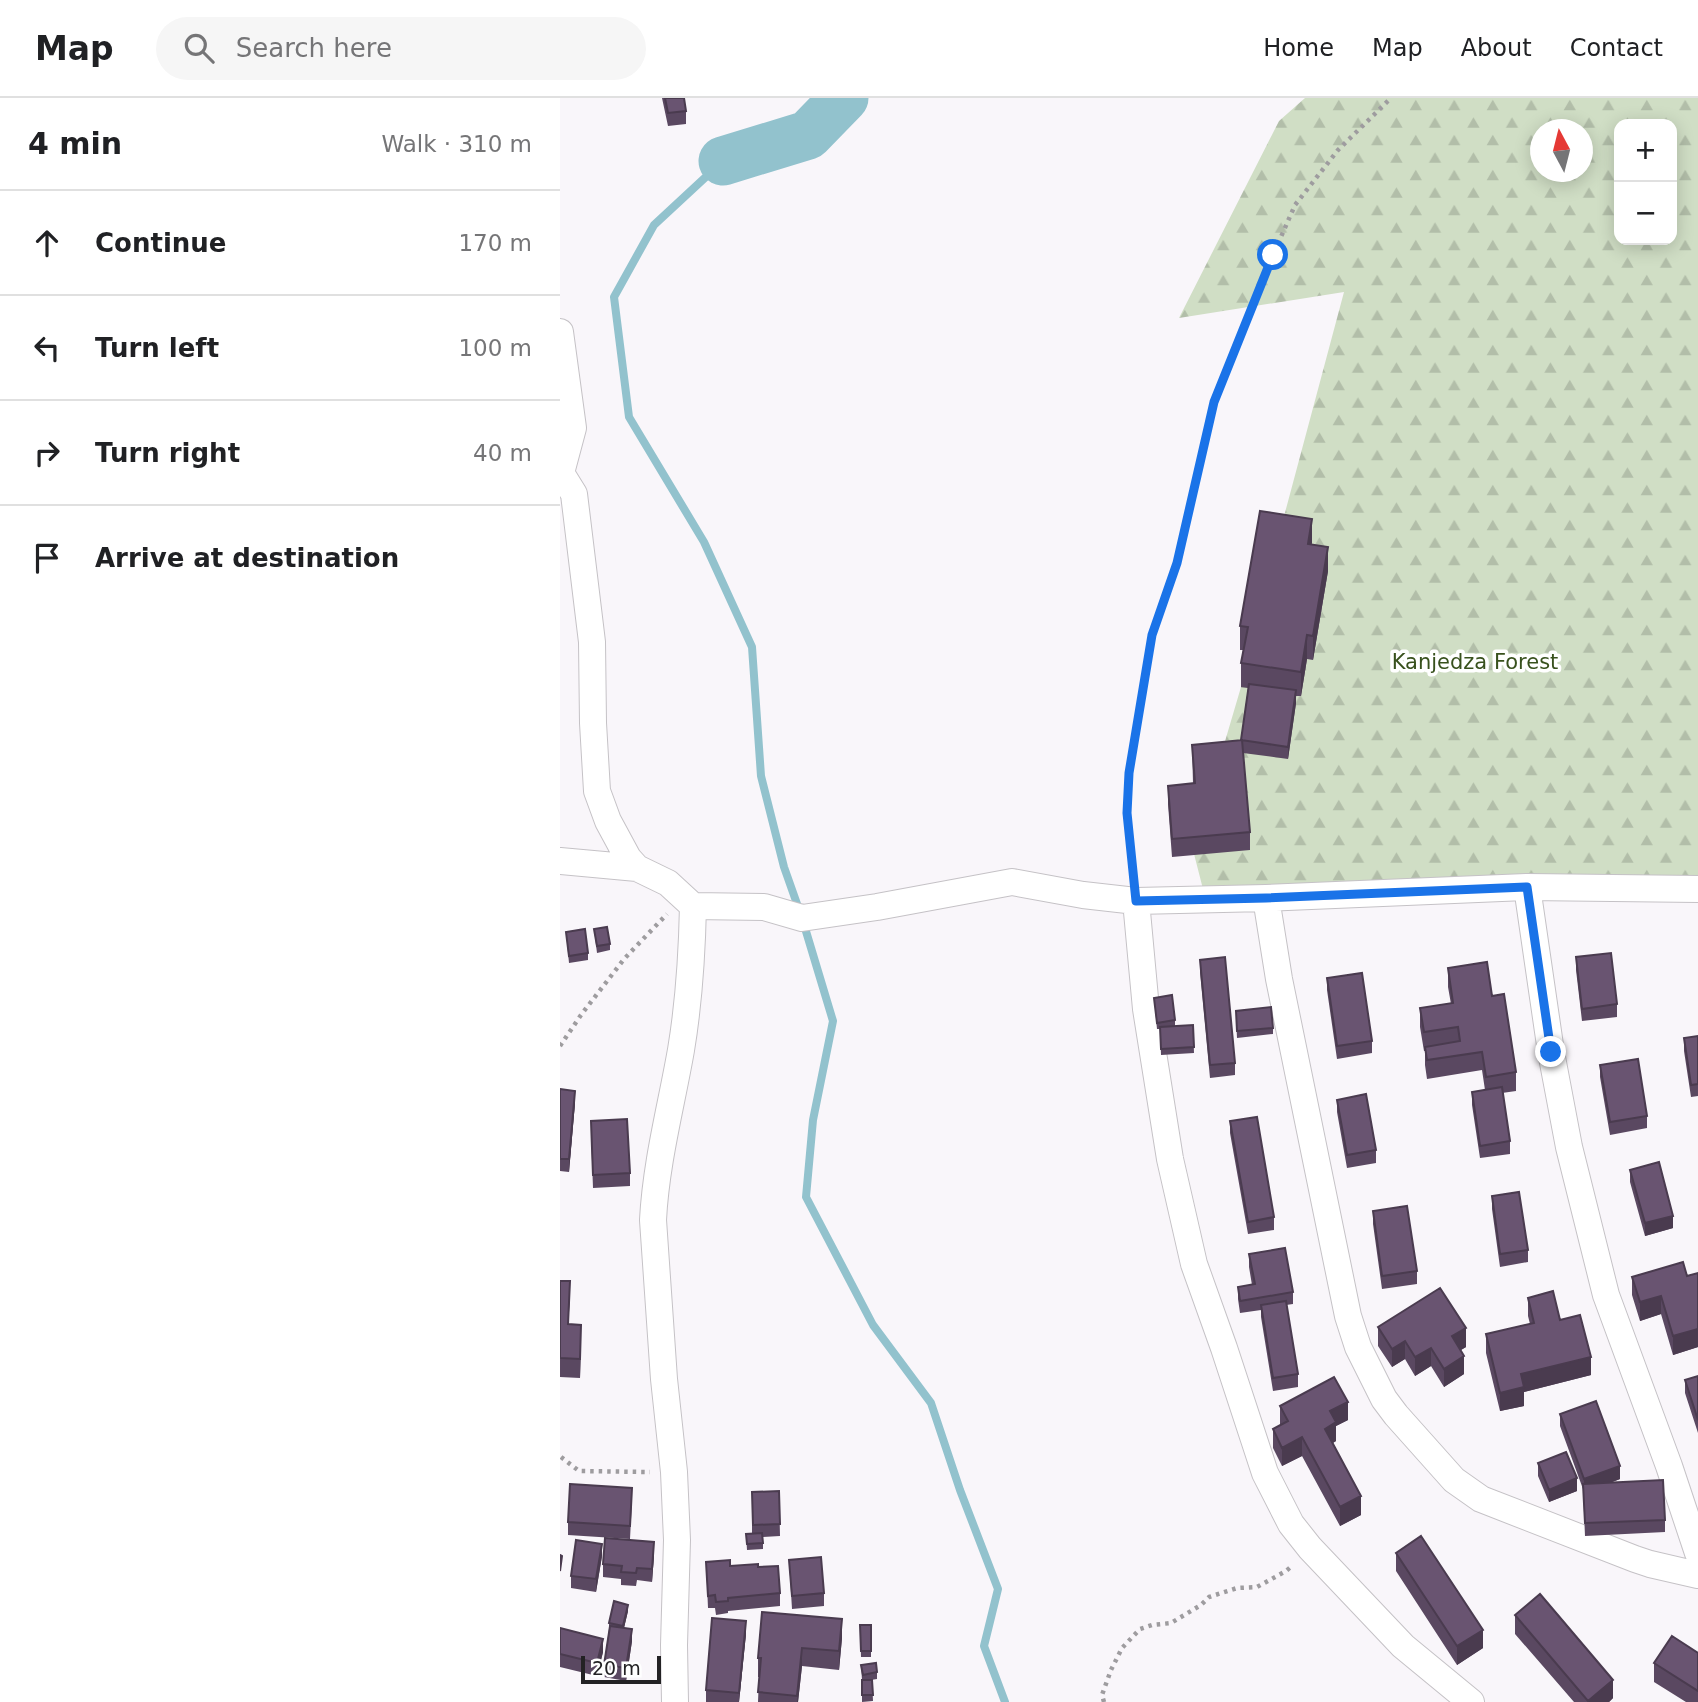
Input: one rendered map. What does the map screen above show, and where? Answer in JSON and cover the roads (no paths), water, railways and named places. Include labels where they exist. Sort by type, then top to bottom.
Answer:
[{"type":"street","points":[[560,332],[573,428],[561,473],[574,494],[592,642],[597,791],[608,821],[628,858],[638,868],[668,883],[688,901],[764,907],[802,918],[1012,882],[1136,901],[1527,887],[1698,889]]},
{"type":"street","points":[[560,861],[638,868]]},
{"type":"street","points":[[1527,887],[1553,1066],[1569,1147],[1606,1295],[1698,1553]]},
{"type":"street","points":[[1266,898],[1279,979],[1348,1316],[1358,1347],[1384,1399],[1454,1479],[1481,1499],[1635,1559],[1698,1574]]},
{"type":"street","points":[[675,1702],[677,1539],[674,1472],[664,1379],[653,1220],[658,1164],[688,1009],[688,901]]},
{"type":"street","points":[[1136,901],[1143,984],[1170,1159],[1194,1264],[1265,1473],[1291,1524],[1310,1548],[1403,1646],[1471,1702]]},
{"type":"waterway","points":[[723,161],[808,135],[844,98]]},
{"type":"waterway","points":[[723,161],[654,225],[614,297],[629,417],[704,542],[752,647],[761,776],[784,867],[833,1021],[813,1120],[806,1197],[873,1325],[931,1403],[960,1490],[998,1589],[984,1646],[1005,1702]]},
{"type":"park label","name":"Kanjedza Forest","points":[[1475,662]]}]
